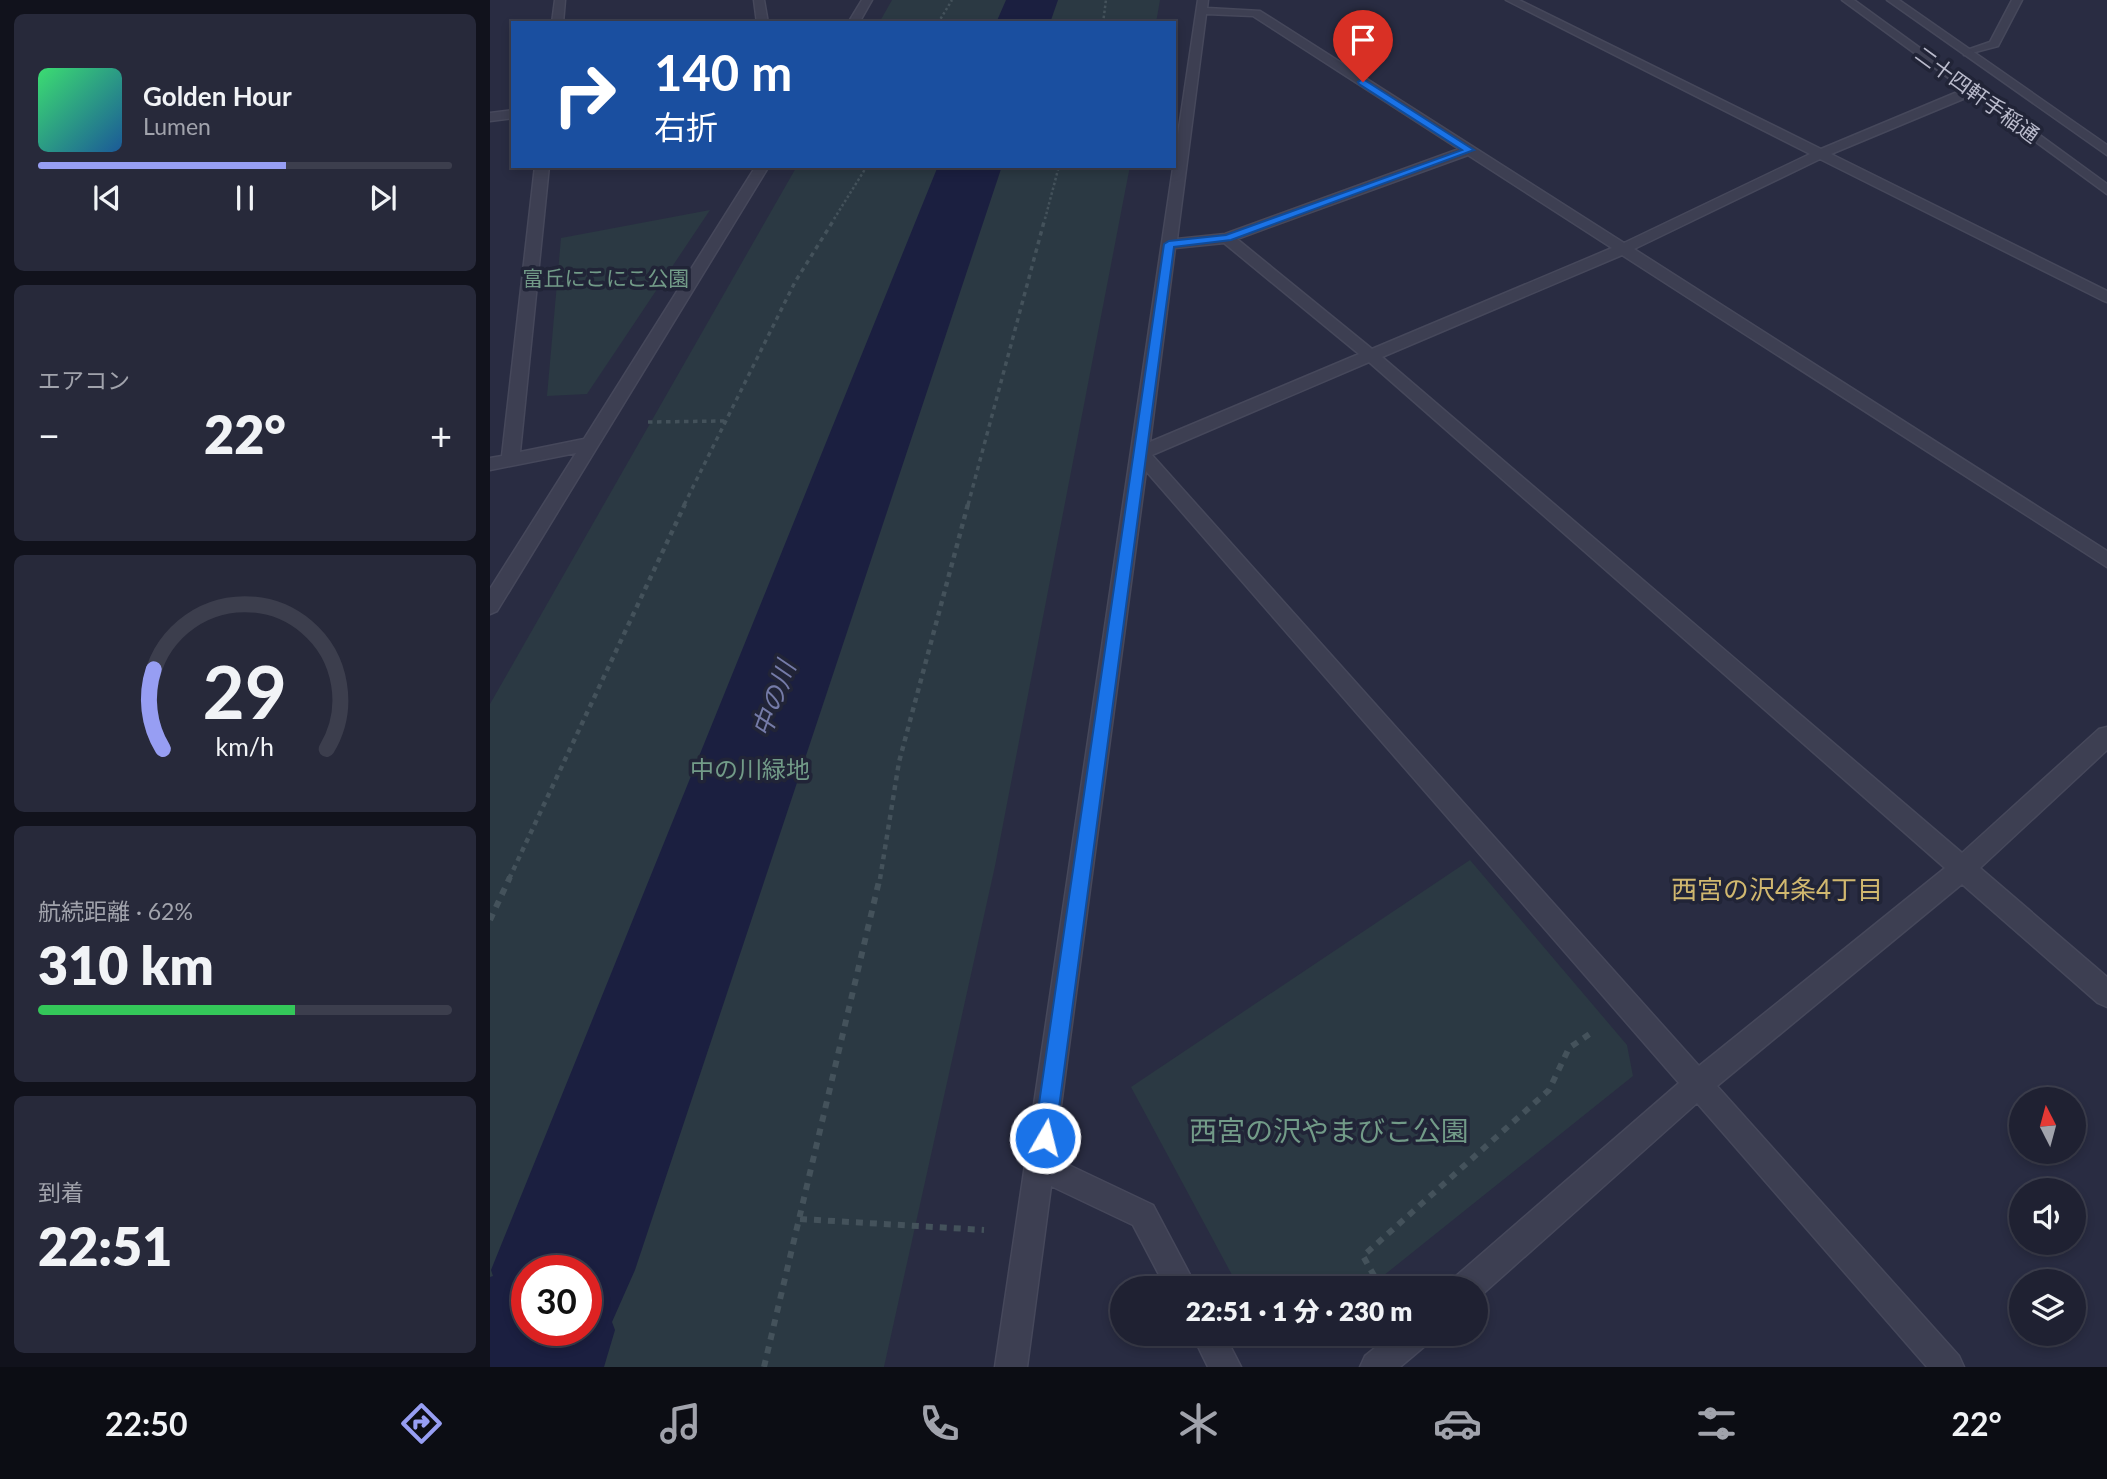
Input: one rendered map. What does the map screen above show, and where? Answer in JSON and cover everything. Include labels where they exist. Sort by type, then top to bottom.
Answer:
[{"type":"street","points":[[557,21],[560,0]]},
{"type":"street","points":[[759,0],[763,21]]},
{"type":"street","points":[[854,21],[867,0]]},
{"type":"street","points":[[1202,5],[1242,0]]},
{"type":"street","points":[[1511,0],[2107,297]]},
{"type":"street","name":"二十四軒手稲通","points":[[1847,0],[2107,190]]},
{"type":"street","name":"二十四軒手稲通","points":[[1892,0],[2106,148]]},
{"type":"street","points":[[1968,53],[1994,44],[2017,0]]},
{"type":"street","points":[[1202,5],[1256,13],[2107,560]]},
{"type":"street","points":[[1012,1367],[1202,5]]},
{"type":"street","points":[[1140,453],[1623,249],[1821,154],[1972,91]]},
{"type":"street","points":[[490,117],[511,114]]},
{"type":"street","points":[[1169,244],[1227,238],[1469,150]]},
{"type":"street","points":[[510,460],[542,168]]},
{"type":"street","points":[[490,606],[762,168]]},
{"type":"street","points":[[1227,238],[1370,355],[2107,994]]},
{"type":"street","points":[[490,464],[590,444]]},
{"type":"street","points":[[1140,453],[1948,1367]]},
{"type":"street","points":[[1480,1276],[1698,1084],[1962,869],[2107,736]]},
{"type":"street","points":[[1041,1166],[1143,1215],[1176,1276]]},
{"type":"street","points":[[1214,1346],[1225,1367]]},
{"type":"street","points":[[1376,1367],[1401,1346]]},
{"type":"path","points":[[939,21],[952,0]]},
{"type":"path","points":[[1103,21],[1106,0]]},
{"type":"path","points":[[490,920],[724,421],[795,282],[866,168]]},
{"type":"path","points":[[764,1367],[875,907],[900,762],[1058,168]]},
{"type":"path","points":[[642,422],[724,421]]},
{"type":"path","points":[[1374,1276],[1363,1256],[1549,1090],[1569,1048],[1602,1025]]},
{"type":"path","points":[[800,1219],[1029,1233]]},
{"type":"green space","points":[[892,0],[1160,0],[1156,21],[880,21]]},
{"type":"green space","name":"中の川緑地","points":[[796,168],[1130,168],[995,866],[884,1367],[490,1367],[490,704]]},
{"type":"green space","name":"富丘にこにこ公園","points":[[710,210],[587,394],[547,396],[561,238]]},
{"type":"green space","name":"西宮の沢やまびこ公園","points":[[1470,860],[1627,1045],[1633,1076],[1383,1276],[1233,1276],[1131,1087]]},
{"type":"waterway","name":"中の川","points":[[1024,21],[1032,0]]},
{"type":"waterway","name":"中の川","points":[[569,1255],[969,168]]},
{"type":"waterway","name":"中の川","points":[[528,1367],[535,1346]]},
{"type":"district","name":"西宮の沢4条4丁目","points":[[1777,890]]},
{"type":"route","points":[[1045,1138],[1169,244],[1227,238],[1469,150],[1363,82]]}]
